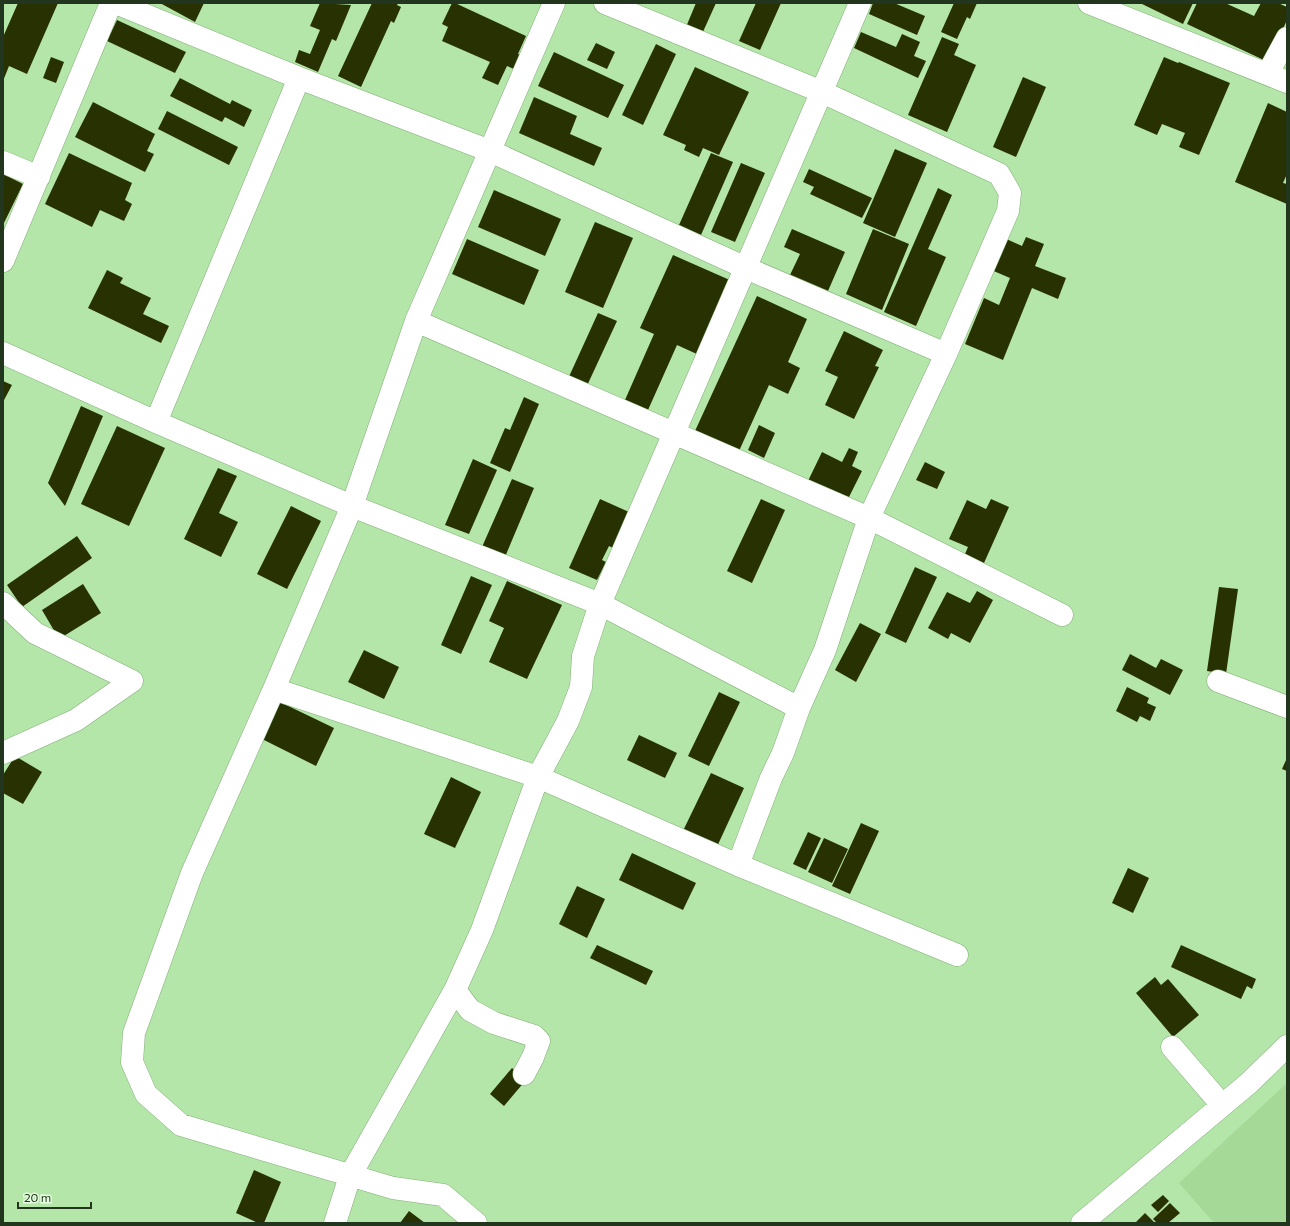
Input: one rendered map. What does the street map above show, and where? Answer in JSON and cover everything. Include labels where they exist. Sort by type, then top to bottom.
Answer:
[{"type":"street","points":[[3,261],[111,3]]},
{"type":"street","points":[[116,3],[299,78],[490,151],[746,268],[946,354]]},
{"type":"street","points":[[476,1223],[443,1195],[393,1188],[181,1125],[146,1094],[132,1062],[134,1033],[192,873],[274,689],[352,506],[416,321],[554,3]]},
{"type":"street","points":[[605,3],[822,92],[999,174],[1010,193],[1008,211],[946,354],[869,518],[825,650],[799,708],[783,753],[771,778],[738,865]]},
{"type":"street","points":[[335,1223],[350,1176],[455,990],[482,930],[538,777],[568,721],[581,687],[583,656],[600,604],[675,434],[860,3]]},
{"type":"street","points":[[1090,3],[1278,77],[1287,38]]},
{"type":"street","points":[[156,422],[299,78]]},
{"type":"street","points":[[3,162],[39,177]]},
{"type":"street","points":[[416,321],[869,518],[1062,614]]},
{"type":"street","points":[[3,353],[156,422],[352,506],[600,604],[799,708]]},
{"type":"street","points":[[3,603],[35,633],[132,681],[76,720],[3,753]]},
{"type":"street","points":[[1218,681],[1287,707]]},
{"type":"street","points":[[274,689],[538,777],[738,865],[957,954]]},
{"type":"street","points":[[455,990],[470,1010],[494,1023],[534,1036],[539,1041],[524,1074]]},
{"type":"street","points":[[1082,1223],[1249,1083],[1287,1046]]},
{"type":"street","points":[[1172,1047],[1222,1105]]},
{"type":"shaded area","points":[[1287,1083],[1287,1223],[1214,1223],[1179,1183]]},
{"type":"building","points":[[18,3],[58,3],[27,74],[9,66],[3,81],[3,37]]},
{"type":"building","points":[[160,3],[204,3],[195,22]]},
{"type":"building","points":[[320,3],[351,5],[336,41],[332,39],[318,72],[295,62],[299,50],[310,54],[320,30],[310,26]]},
{"type":"building","points":[[372,3],[398,3],[397,5],[401,7],[394,23],[391,21],[361,87],[338,76]]},
{"type":"building","points":[[452,3],[455,3],[526,36],[518,54],[520,55],[514,69],[507,66],[498,85],[482,78],[490,62],[442,41],[448,27],[442,24]]},
{"type":"building","points":[[696,3],[716,3],[702,34],[686,27]]},
{"type":"building","points":[[756,3],[781,3],[760,50],[739,41]]},
{"type":"building","points":[[873,3],[894,3],[925,16],[917,35],[869,14]]},
{"type":"building","points":[[954,3],[977,3],[970,19],[967,17],[957,39],[941,32]]},
{"type":"building","points":[[1140,3],[1193,3],[1183,24]]},
{"type":"building","points":[[1197,3],[1225,3],[1254,16],[1261,3],[1278,3],[1287,7],[1287,20],[1268,62],[1187,24]]},
{"type":"building","points":[[117,20],[186,52],[175,73],[107,41]]},
{"type":"building","points":[[861,32],[896,47],[902,34],[920,42],[914,56],[926,61],[918,78],[854,48]]},
{"type":"building","points":[[942,37],[959,44],[954,55],[976,65],[947,132],[908,115]]},
{"type":"building","points":[[596,43],[615,52],[607,69],[587,60]]},
{"type":"building","points":[[656,44],[676,54],[643,125],[622,115]]},
{"type":"building","points":[[554,52],[624,85],[608,118],[538,86]]},
{"type":"building","points":[[51,57],[64,62],[56,83],[43,78]]},
{"type":"building","points":[[1164,57],[1230,83],[1199,155],[1179,147],[1185,133],[1162,124],[1157,135],[1134,125]]},
{"type":"building","points":[[695,67],[749,92],[719,155],[703,148],[699,157],[684,150],[686,145],[663,135]]},
{"type":"building","points":[[1023,77],[1046,87],[1016,157],[993,147]]},
{"type":"building","points":[[180,78],[230,104],[232,100],[252,110],[244,127],[225,117],[222,122],[170,96]]},
{"type":"building","points":[[534,97],[577,116],[570,134],[602,148],[594,166],[519,133]]},
{"type":"building","points":[[93,102],[155,134],[147,151],[154,154],[145,172],[75,137]]},
{"type":"building","points":[[1268,103],[1287,112],[1287,174],[1283,183],[1287,184],[1287,204],[1235,182]]},
{"type":"building","points":[[167,111],[238,147],[229,165],[158,129]]},
{"type":"building","points":[[895,149],[927,163],[895,237],[863,223]]},
{"type":"building","points":[[69,153],[132,183],[125,200],[132,204],[124,221],[100,210],[92,227],[45,204]]},
{"type":"building","points":[[711,153],[733,162],[701,235],[679,225]]},
{"type":"building","points":[[741,163],[765,173],[735,242],[711,232]]},
{"type":"building","points":[[809,169],[872,198],[862,218],[810,194],[814,187],[803,182]]},
{"type":"building","points":[[3,174],[23,184],[3,225]]},
{"type":"building","points":[[938,188],[952,195],[928,249],[946,257],[916,326],[884,312]]},
{"type":"building","points":[[494,190],[561,219],[545,256],[478,227]]},
{"type":"building","points":[[595,222],[633,238],[603,308],[565,292]]},
{"type":"building","points":[[792,229],[845,252],[828,291],[790,275],[800,254],[784,247]]},
{"type":"building","points":[[873,229],[909,244],[882,310],[846,294]]},
{"type":"building","points":[[1002,237],[1022,246],[1026,237],[1044,244],[1035,266],[1066,278],[1058,299],[1032,288],[1003,360],[965,344],[984,298],[999,305],[1010,278],[989,269]]},
{"type":"building","points":[[467,239],[539,270],[524,305],[452,274]]},
{"type":"building","points":[[673,255],[732,281],[699,355],[677,345],[648,410],[625,400],[654,334],[640,328]]},
{"type":"building","points":[[107,270],[123,278],[120,283],[151,298],[143,314],[169,326],[161,343],[88,308]]},
{"type":"building","points":[[757,296],[807,319],[788,362],[800,368],[788,394],[769,385],[739,451],[695,431]]},
{"type":"building","points":[[598,313],[617,321],[585,390],[567,381]]},
{"type":"building","points":[[844,331],[883,350],[875,366],[879,367],[854,419],[825,405],[838,377],[825,371]]},
{"type":"building","points":[[3,381],[12,385],[3,402]]},
{"type":"building","points":[[524,397],[539,404],[510,472],[490,463],[505,428],[510,430]]},
{"type":"building","points":[[81,406],[103,416],[65,506],[48,483]]},
{"type":"building","points":[[759,425],[775,433],[764,458],[748,450]]},
{"type":"building","points":[[117,426],[165,448],[129,526],[81,504]]},
{"type":"building","points":[[849,448],[858,452],[852,466],[862,471],[847,501],[808,481],[822,452],[842,462]]},
{"type":"building","points":[[473,459],[497,470],[469,534],[445,525]]},
{"type":"building","points":[[925,462],[945,472],[937,489],[916,480]]},
{"type":"building","points":[[218,468],[237,476],[219,513],[238,522],[221,557],[184,539]]},
{"type":"building","points":[[512,479],[534,488],[505,557],[482,547]]},
{"type":"building","points":[[600,499],[629,512],[613,548],[609,546],[602,560],[606,562],[597,580],[569,568]]},
{"type":"building","points":[[761,499],[785,510],[752,583],[727,571]]},
{"type":"building","points":[[991,499],[1009,507],[984,563],[965,554],[968,547],[949,539],[967,500],[986,509]]},
{"type":"building","points":[[291,506],[321,521],[287,589],[257,574]]},
{"type":"building","points":[[77,536],[92,558],[22,607],[7,585]]},
{"type":"building","points":[[915,567],[937,577],[906,643],[885,633]]},
{"type":"building","points":[[471,576],[492,585],[461,654],[441,645]]},
{"type":"building","points":[[507,581],[562,605],[527,679],[489,662],[504,628],[489,621]]},
{"type":"building","points":[[83,584],[101,613],[59,639],[42,610]]},
{"type":"building","points":[[1219,587],[1238,589],[1226,674],[1207,671]]},
{"type":"building","points":[[977,591],[993,600],[970,643],[951,633],[948,639],[928,628],[947,592],[970,603]]},
{"type":"building","points":[[860,623],[881,634],[856,682],[835,670]]},
{"type":"building","points":[[364,650],[399,667],[384,699],[348,682]]},
{"type":"building","points":[[1130,654],[1156,668],[1161,659],[1183,670],[1170,695],[1122,670]]},
{"type":"building","points":[[1127,687],[1149,698],[1147,703],[1156,707],[1150,721],[1140,716],[1137,722],[1116,711]]},
{"type":"building","points":[[719,692],[740,702],[709,766],[688,756]]},
{"type":"building","points":[[280,702],[334,728],[316,766],[262,739]]},
{"type":"building","points":[[639,735],[677,753],[665,778],[627,760]]},
{"type":"building","points":[[15,756],[42,772],[23,804],[3,793],[3,775]]},
{"type":"building","points":[[1287,758],[1287,771],[1282,769]]},
{"type":"building","points":[[711,773],[744,788],[715,851],[681,835]]},
{"type":"building","points":[[451,777],[481,792],[455,848],[424,834]]},
{"type":"building","points":[[861,823],[879,831],[850,894],[832,886]]},
{"type":"building","points":[[808,832],[821,838],[806,870],[793,864]]},
{"type":"building","points":[[824,838],[848,849],[832,883],[808,872]]},
{"type":"building","points":[[632,853],[696,883],[683,910],[619,880]]},
{"type":"building","points":[[1128,868],[1149,878],[1133,913],[1112,903]]},
{"type":"building","points":[[577,886],[605,899],[587,938],[559,924]]},
{"type":"building","points":[[597,945],[653,971],[646,985],[590,958]]},
{"type":"building","points":[[1181,945],[1256,979],[1252,989],[1247,986],[1241,999],[1171,967]]},
{"type":"building","points":[[1155,977],[1161,985],[1168,979],[1199,1015],[1173,1037],[1136,993]]},
{"type":"building","points":[[512,1068],[526,1080],[504,1106],[490,1094]]},
{"type":"building","points":[[254,1170],[281,1182],[264,1223],[258,1223],[236,1213]]},
{"type":"building","points":[[1163,1195],[1169,1201],[1158,1212],[1151,1205]]},
{"type":"building","points":[[1170,1203],[1180,1213],[1168,1223],[1157,1223],[1153,1219]]},
{"type":"building","points":[[409,1211],[425,1223],[400,1223]]},
{"type":"building","points":[[1145,1213],[1155,1223],[1135,1223]]}]
